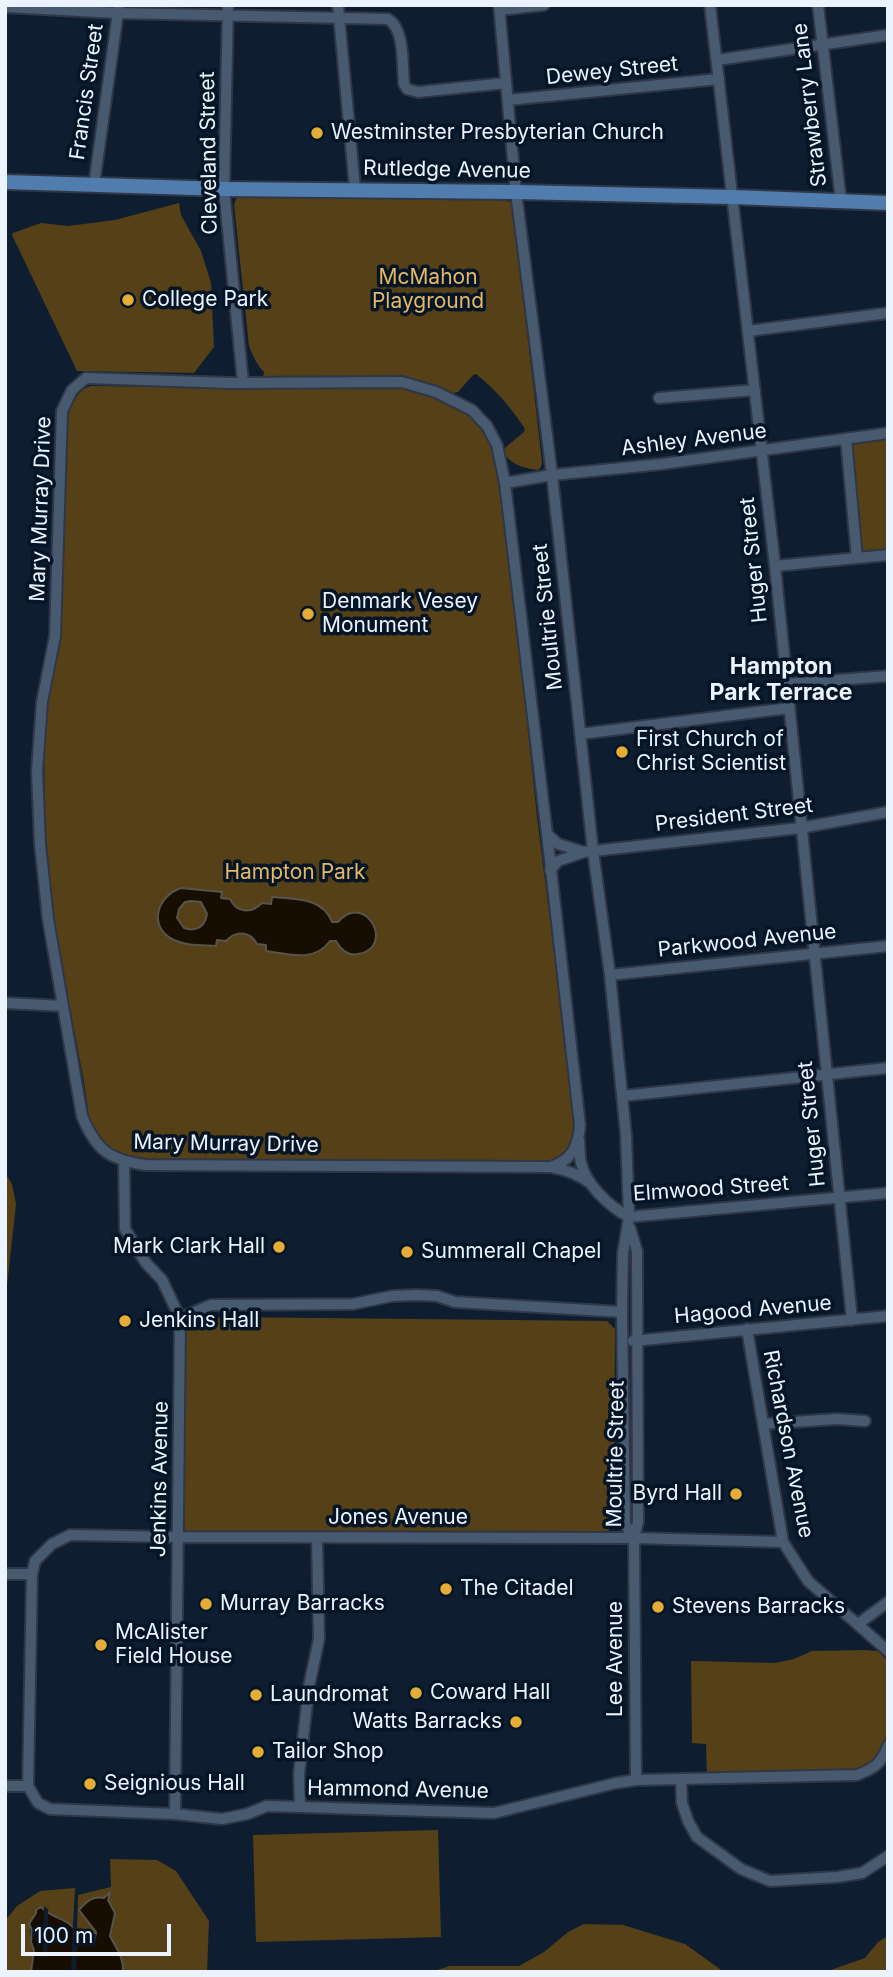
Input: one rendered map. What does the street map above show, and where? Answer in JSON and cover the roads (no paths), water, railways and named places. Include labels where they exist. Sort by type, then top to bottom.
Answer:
[{"type":"main road","name":"Rutledge Avenue","points":[[5,182],[224,188],[516,191],[888,203]]},
{"type":"street","points":[[338,5],[355,189]]},
{"type":"street","points":[[499,8],[544,5]]},
{"type":"street","name":"Huger Street","points":[[710,5],[775,566],[852,1320]]},
{"type":"street","name":"Strawberry Lane","points":[[818,5],[841,201]]},
{"type":"street","points":[[5,7],[228,10],[388,19],[397,28],[400,36],[404,84],[407,89],[418,92],[506,83]]},
{"type":"street","name":"Moultrie Street","points":[[499,8],[516,191],[552,475],[580,734],[589,851],[610,975],[626,1135],[629,1221],[624,1253],[622,1312],[625,1524],[634,1538]]},
{"type":"street","name":"Francis Street","points":[[93,185],[119,9]]},
{"type":"street","name":"Cleveland Street","points":[[228,10],[224,188],[243,383]]},
{"type":"street","points":[[717,60],[888,35]]},
{"type":"street","name":"Dewey Street","points":[[508,100],[719,79]]},
{"type":"street","points":[[748,331],[888,313]]},
{"type":"street","name":"Mary Murray Drive","points":[[86,378],[243,383],[402,382],[436,391],[472,410],[487,426],[497,445],[505,483],[580,1125],[581,1163],[592,1185],[580,1175],[550,1167],[146,1165],[124,1162],[102,1149],[91,1137],[82,1116],[47,906],[40,844],[37,771],[42,702],[55,636],[62,411],[72,390],[86,378]]},
{"type":"street","points":[[659,398],[755,390]]},
{"type":"street","name":"Ashley Avenue","points":[[505,483],[888,433]]},
{"type":"street","points":[[846,439],[857,558]]},
{"type":"street","points":[[775,566],[888,555]]},
{"type":"street","points":[[786,684],[888,676]]},
{"type":"street","points":[[580,734],[789,708]]},
{"type":"street","name":"President Street","points":[[550,870],[558,861],[589,851],[800,828],[888,812]]},
{"type":"street","name":"President Street","points":[[547,834],[558,844],[589,851]]},
{"type":"street","name":"Parkwood Avenue","points":[[610,975],[888,946]]},
{"type":"street","points":[[5,1003],[64,1006]]},
{"type":"street","points":[[622,1096],[888,1068]]},
{"type":"street","points":[[550,1167],[570,1157],[579,1137]]},
{"type":"street","name":"Jenkins Avenue","points":[[124,1162],[125,1229],[146,1263],[162,1280],[180,1318],[175,1814]]},
{"type":"street","name":"Elmwood Street","points":[[592,1185],[606,1203],[629,1221],[888,1193]]},
{"type":"street","name":"Moultrie Street","points":[[629,1221],[637,1251],[638,1522],[634,1538]]},
{"type":"street","points":[[180,1318],[211,1305],[353,1304],[392,1296],[417,1295],[437,1296],[455,1302],[622,1312]]},
{"type":"street","name":"Hagood Avenue","points":[[623,1341],[888,1316]]},
{"type":"street","name":"Richardson Avenue","points":[[747,1329],[783,1542],[808,1581],[888,1651]]},
{"type":"street","points":[[763,1424],[837,1419],[865,1421]]},
{"type":"street","name":"Jones Avenue","points":[[32,1574],[35,1561],[52,1544],[70,1535],[634,1538],[783,1542]]},
{"type":"street","points":[[300,1807],[299,1774],[309,1686],[319,1639],[317,1538]]},
{"type":"street","name":"Lee Avenue","points":[[634,1538],[636,1780]]},
{"type":"street","points":[[5,1574],[32,1574],[28,1786],[5,1786]]},
{"type":"street","points":[[858,1624],[888,1601]]},
{"type":"street","name":"Hammond Avenue","points":[[28,1786],[38,1803],[50,1809],[175,1814],[222,1819],[247,1814],[267,1806],[494,1813],[636,1780],[857,1775],[872,1769],[883,1758],[888,1746]]},
{"type":"street","points":[[681,1779],[682,1803],[697,1837],[741,1869],[770,1881],[862,1873],[888,1856]]},
{"type":"place","name":"Westminster Presbyterian Church","points":[[317,133]]},
{"type":"place","name":"College Park","points":[[128,300]]},
{"type":"place","name":"Denmark Vesey Monument","points":[[308,614]]},
{"type":"place","name":"First Church of Christ Scientist","points":[[622,752]]},
{"type":"place","name":"Mark Clark Hall","points":[[279,1247]]},
{"type":"place","name":"Summerall Chapel","points":[[407,1252]]},
{"type":"place","name":"Jenkins Hall","points":[[125,1321]]},
{"type":"place","name":"Byrd Hall","points":[[736,1494]]},
{"type":"place","name":"The Citadel","points":[[446,1589]]},
{"type":"place","name":"Murray Barracks","points":[[206,1604]]},
{"type":"place","name":"Stevens Barracks","points":[[658,1607]]},
{"type":"place","name":"McAlister Field House","points":[[101,1645]]},
{"type":"place","name":"Coward Hall","points":[[416,1693]]},
{"type":"place","name":"Laundromat","points":[[256,1695]]},
{"type":"place","name":"Watts Barracks","points":[[516,1722]]},
{"type":"place","name":"Tailor Shop","points":[[258,1752]]},
{"type":"place","name":"Seignious Hall","points":[[90,1784]]},
{"type":"district","name":"Hampton Park Terrace","points":[[781,680]]},
{"type":"park label","name":"McMahon Playground","points":[[428,290]]},
{"type":"park label","name":"Hampton Park","points":[[295,873]]}]
